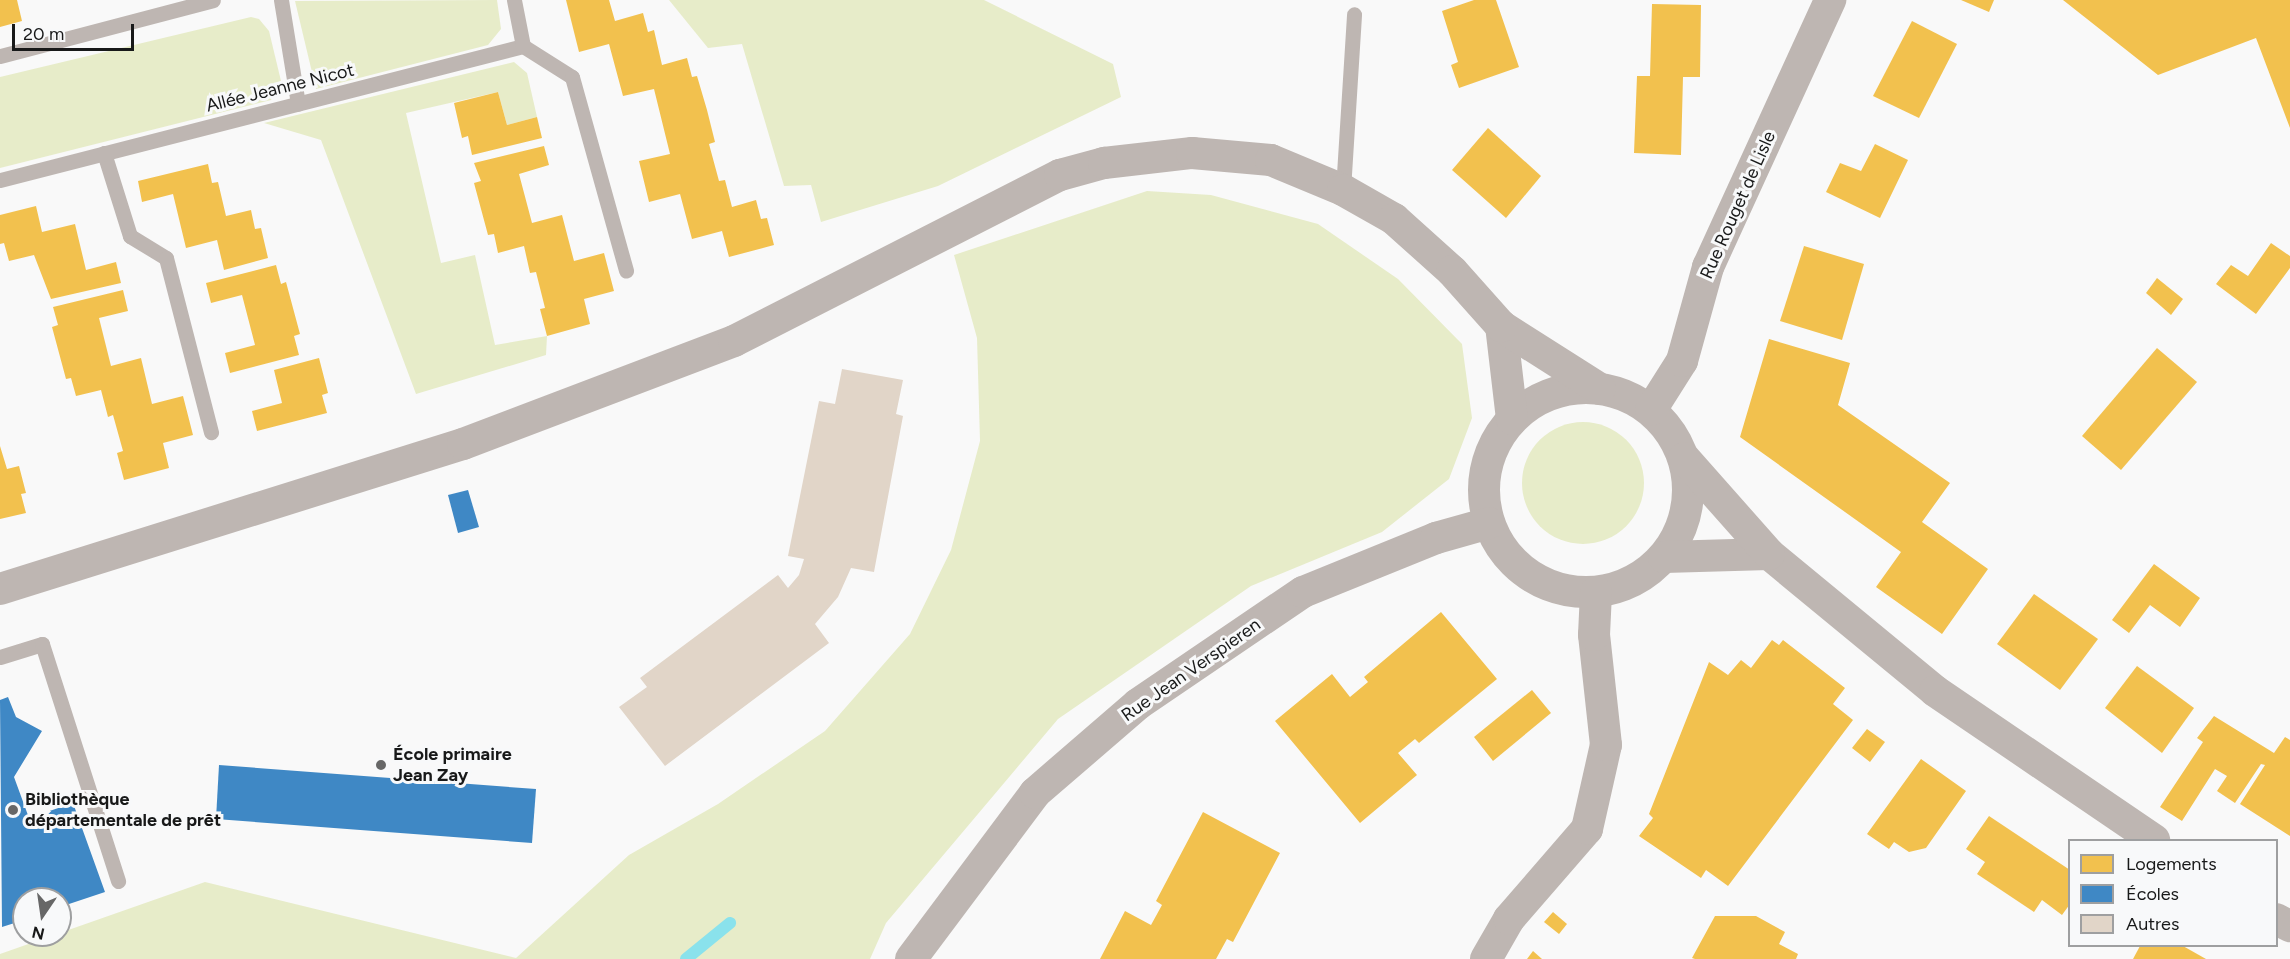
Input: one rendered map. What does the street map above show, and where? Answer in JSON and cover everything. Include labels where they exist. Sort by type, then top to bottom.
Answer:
[{"type":"street","name":"Rue Rouget de Lisle","points":[[1651,410],[1682,361],[1708,267],[1830,0]]},
{"type":"street","points":[[0,589],[463,444],[734,341],[1060,175],[1104,163],[1192,153],[1270,160],[1343,190],[1394,219],[1452,271],[1501,326],[1600,389]]},
{"type":"street","points":[[1501,326],[1512,419]]},
{"type":"street","points":[[1684,458],[1689,493],[1682,527],[1664,557],[1644,575],[1622,586],[1596,592],[1562,590],[1530,576],[1505,553],[1489,524],[1484,495],[1486,468],[1496,441],[1512,419],[1538,399],[1568,389],[1600,389],[1622,394],[1651,410],[1668,428],[1684,458],[1769,554],[1935,691],[2153,839]]},
{"type":"street","name":"Rue Jean Verspieren","points":[[911,959],[1035,794],[1138,704],[1303,592],[1436,538],[1489,524]]},
{"type":"street","points":[[1664,557],[1769,554]]},
{"type":"street","points":[[1486,959],[1509,919],[1587,829],[1606,746],[1594,635],[1596,592]]},
{"type":"lane","points":[[0,56],[213,0]]},
{"type":"lane","points":[[281,0],[298,104]]},
{"type":"lane","points":[[513,0],[523,46],[572,77],[626,271]]},
{"type":"lane","points":[[1343,190],[1354,14]]},
{"type":"lane","name":"Allée Jeanne Nicot","points":[[0,180],[523,46]]},
{"type":"lane","points":[[104,153],[130,236],[166,258],[211,432]]},
{"type":"lane","points":[[0,657],[42,644],[118,881]]},
{"type":"green space","points":[[497,0],[501,29],[488,45],[316,89],[295,1]]},
{"type":"green space","points":[[669,0],[984,0],[1113,64],[1121,97],[938,186],[821,222],[811,185],[784,186],[742,44],[708,48]]},
{"type":"green space","points":[[251,17],[259,19],[269,31],[281,81],[271,100],[0,168],[0,77]]},
{"type":"green space","points":[[514,62],[527,73],[537,117],[507,125],[498,92],[406,113],[441,263],[475,255],[495,345],[547,336],[546,355],[416,394],[321,140],[264,123]]},
{"type":"green space","points":[[1147,191],[1211,195],[1318,224],[1398,279],[1462,344],[1472,418],[1449,479],[1382,532],[1251,586],[1058,719],[886,923],[870,959],[0,959],[0,954],[20,947],[72,947],[72,929],[205,882],[516,958],[629,855],[718,804],[825,731],[910,634],[951,550],[980,441],[977,338],[954,255]]},
{"type":"green space","points":[[1583,422],[1606,427],[1617,432],[1626,440],[1634,449],[1639,460],[1644,483],[1639,506],[1634,517],[1626,526],[1617,534],[1606,539],[1583,544],[1560,539],[1549,534],[1540,526],[1532,517],[1527,506],[1522,483],[1527,460],[1532,449],[1540,440],[1549,432],[1560,427]]},
{"type":"building: Logements","points":[[0,0],[17,0],[22,21],[0,27]]},
{"type":"building: Logements","points":[[566,0],[609,0],[615,21],[643,13],[648,32],[654,30],[662,65],[687,58],[692,77],[697,76],[707,110],[715,142],[709,144],[719,181],[725,180],[732,207],[756,200],[761,219],[767,218],[774,245],[729,257],[722,231],[692,239],[680,194],[649,202],[639,161],[670,154],[654,89],[623,96],[609,44],[579,52]]},
{"type":"building: Logements","points":[[1474,0],[1496,0],[1519,67],[1459,88],[1451,65],[1458,62],[1442,11]]},
{"type":"building: Logements","points":[[1961,0],[1994,0],[1989,12]]},
{"type":"building: Logements","points":[[2063,0],[2290,0],[2290,128],[2256,38],[2158,75]]},
{"type":"building: Logements","points":[[1652,4],[1701,5],[1700,77],[1683,77],[1681,155],[1634,153],[1637,76],[1650,76]]},
{"type":"building: Logements","points":[[1912,21],[1957,44],[1919,118],[1873,96]]},
{"type":"building: Logements","points":[[498,92],[507,125],[537,117],[542,138],[472,155],[468,136],[462,138],[454,103]]},
{"type":"building: Logements","points":[[1488,128],[1541,176],[1506,218],[1452,170]]},
{"type":"building: Logements","points":[[1875,144],[1908,160],[1880,218],[1826,192],[1840,163],[1861,171]]},
{"type":"building: Logements","points":[[544,146],[549,165],[519,174],[532,223],[562,215],[574,261],[604,253],[614,291],[584,299],[590,324],[547,336],[540,309],[545,308],[536,272],[530,273],[524,246],[498,253],[494,234],[488,235],[474,183],[481,181],[474,163]]},
{"type":"building: Logements","points":[[208,164],[212,183],[218,182],[226,216],[251,210],[255,229],[261,228],[268,258],[224,270],[217,240],[186,248],[173,194],[142,202],[138,181]]},
{"type":"building: Logements","points":[[36,206],[42,232],[75,224],[86,270],[116,262],[121,283],[51,299],[34,255],[9,261],[4,243],[0,244],[0,215]]},
{"type":"building: Logements","points":[[2271,243],[2290,256],[2290,268],[2256,314],[2216,284],[2231,265],[2248,276]]},
{"type":"building: Logements","points":[[1804,246],[1864,264],[1842,340],[1780,321]]},
{"type":"building: Logements","points":[[276,265],[281,284],[286,282],[300,334],[294,336],[299,355],[230,373],[225,353],[255,345],[242,295],[211,303],[206,283]]},
{"type":"building: Logements","points":[[2157,278],[2183,299],[2171,315],[2146,293]]},
{"type":"building: Logements","points":[[123,290],[128,311],[99,318],[111,366],[141,358],[152,404],[183,396],[193,435],[163,443],[169,468],[124,480],[117,453],[123,451],[113,415],[108,417],[101,390],[76,396],[71,378],[66,379],[52,327],[58,325],[53,307]]},
{"type":"building: Logements","points":[[1769,339],[1850,363],[1838,405],[1950,483],[1922,522],[1988,569],[1942,634],[1876,587],[1901,552],[1740,437]]},
{"type":"building: Logements","points":[[2157,348],[2197,382],[2121,470],[2082,436]]},
{"type":"building: Logements","points":[[319,358],[328,393],[322,395],[327,413],[257,431],[252,411],[282,403],[274,370]]},
{"type":"building: Logements","points":[[0,446],[7,469],[19,466],[26,493],[21,494],[26,513],[0,519]]},
{"type":"building: Logements","points":[[2154,564],[2200,598],[2180,627],[2150,605],[2129,633],[2112,620]]},
{"type":"building: Logements","points":[[2034,594],[2098,639],[2060,690],[1997,644]]},
{"type":"building: Logements","points":[[1441,612],[1497,679],[1419,743],[1415,739],[1398,753],[1417,775],[1360,823],[1275,721],[1332,674],[1350,697],[1368,682],[1364,677]]},
{"type":"building: Logements","points":[[1772,640],[1779,645],[1783,640],[1845,688],[1833,704],[1853,720],[1728,886],[1706,870],[1701,878],[1639,836],[1653,818],[1649,814],[1709,662],[1728,675],[1741,660],[1751,668]]},
{"type":"building: Logements","points":[[2137,666],[2194,708],[2162,753],[2105,708]]},
{"type":"building: Logements","points":[[1532,690],[1551,713],[1493,761],[1474,737]]},
{"type":"building: Logements","points":[[2214,716],[2274,753],[2285,737],[2290,740],[2290,836],[2240,804],[2265,765],[2261,764],[2235,803],[2217,791],[2227,776],[2215,769],[2182,821],[2160,807],[2203,742],[2197,738]]},
{"type":"building: Logements","points":[[1867,729],[1885,742],[1870,762],[1852,748]]},
{"type":"building: Logements","points":[[1921,759],[1966,791],[1926,848],[1909,852],[1894,842],[1889,849],[1867,834]]},
{"type":"building: Logements","points":[[1203,812],[1280,853],[1233,942],[1227,939],[1216,959],[1100,959],[1125,911],[1151,925],[1162,905],[1156,901]]},
{"type":"building: Logements","points":[[1989,816],[2068,869],[2068,907],[2062,915],[2042,900],[2034,912],[1977,874],[1985,862],[1966,849]]},
{"type":"building: Logements","points":[[1553,912],[1567,924],[1559,934],[1544,922]]},
{"type":"building: Logements","points":[[1715,916],[1756,916],[1785,932],[1779,944],[1798,954],[1796,959],[1692,958]]},
{"type":"building: Logements","points":[[2139,947],[2185,947],[2206,959],[2133,959]]},
{"type":"building: Logements","points":[[1533,951],[1542,959],[1527,959]]},
{"type":"building: Écoles","points":[[468,490],[479,527],[458,533],[448,495]]},
{"type":"building: Écoles","name":"Bibliothèque départementale de prêt","points":[[8,697],[16,717],[42,731],[14,777],[29,818],[73,803],[105,892],[72,903],[72,887],[12,887],[12,924],[2,927],[0,700]]},
{"type":"building: Écoles","name":"École primaire Jean Zay","points":[[219,765],[536,789],[532,843],[216,819]]},
{"type":"building: Autres","points":[[842,369],[903,380],[896,414],[903,416],[874,572],[851,568],[838,597],[815,624],[829,643],[665,766],[619,707],[647,687],[640,678],[778,575],[788,588],[799,575],[804,559],[788,556],[819,401],[835,404]]},
{"type":"waterway","points":[[686,959],[730,923]]},
{"type":"place","name":"École primaire Jean Zay","points":[[381,765]]},
{"type":"place","name":"Bibliothèque départementale de prêt","points":[[13,810]]}]
